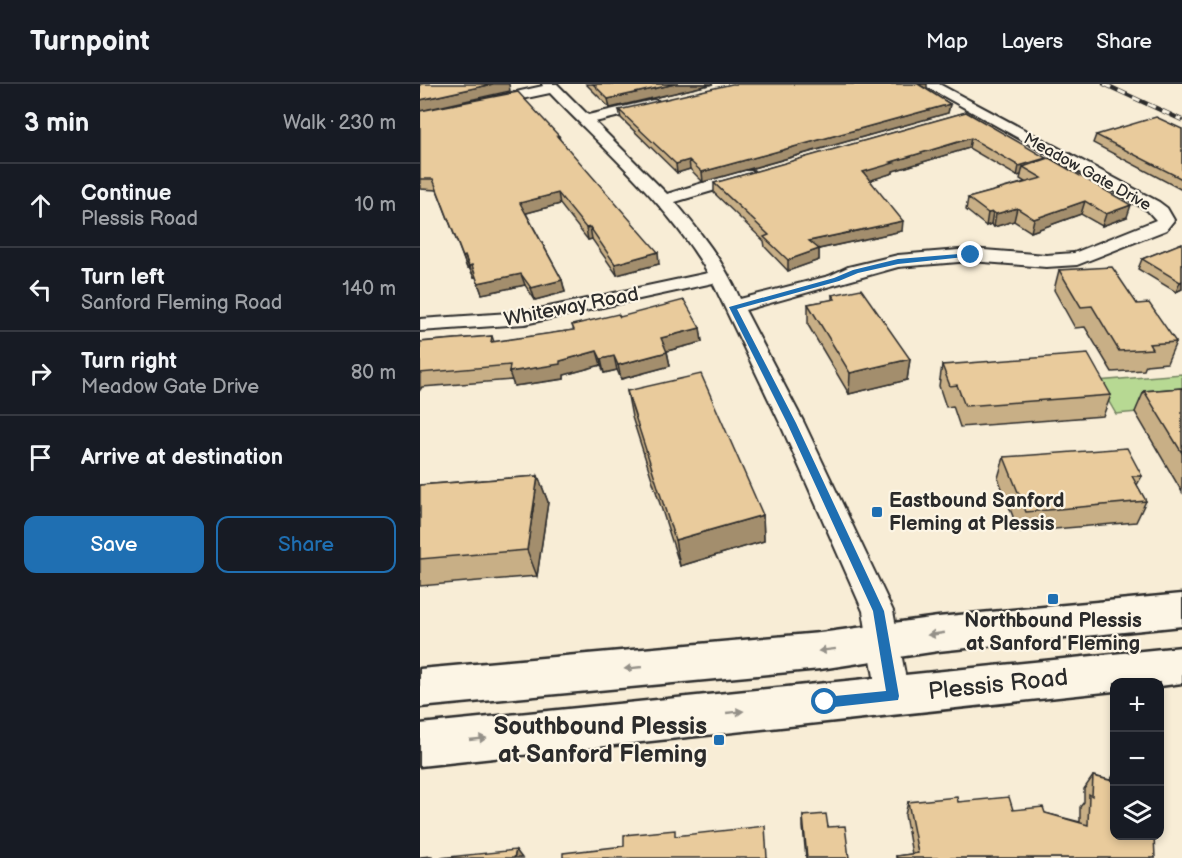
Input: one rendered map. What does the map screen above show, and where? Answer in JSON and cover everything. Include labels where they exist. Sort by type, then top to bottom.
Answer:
[{"type":"main road","points":[[420,688],[885,643],[938,634],[1182,610]]},
{"type":"main road","name":"Plessis Road","points":[[420,746],[1182,665]]},
{"type":"street","name":"Meadow Gate Drive","points":[[733,307],[836,280],[855,271],[898,261],[971,255],[1046,261],[1077,259],[1160,226],[1165,220],[1161,212],[1153,206],[928,84]]},
{"type":"street","points":[[420,117],[551,86],[664,200],[700,243],[720,276],[733,307],[792,423],[878,611],[893,696]]},
{"type":"street","points":[[586,120],[663,102]]},
{"type":"street","points":[[956,117],[979,111]]},
{"type":"street","points":[[664,200],[764,170]]},
{"type":"street","name":"Whiteway Road","points":[[422,320],[525,318],[720,276]]},
{"type":"green space","points":[[1182,374],[1182,408],[1116,414],[1097,381]]},
{"type":"building","points":[[420,84],[493,84],[420,100]]},
{"type":"building","points":[[593,84],[675,84],[608,99]]},
{"type":"building","points":[[732,84],[918,84],[950,104],[702,172],[689,160],[676,164],[619,110]]},
{"type":"building","points":[[518,92],[559,136],[557,136],[658,252],[615,264],[590,227],[586,228],[558,193],[520,203],[562,280],[531,288],[521,274],[478,283],[472,265],[469,266],[465,256],[463,257],[433,179],[420,179],[420,111]]},
{"type":"building","points":[[966,112],[1046,158],[1019,166],[971,138],[863,172],[903,221],[809,241],[819,249],[788,260],[764,237],[769,235],[714,183]]},
{"type":"building","points":[[1156,117],[1182,129],[1182,179],[1096,135]]},
{"type":"building","points":[[1049,158],[1131,205],[1106,214],[1085,201],[1034,219],[1017,208],[996,214],[988,213],[968,198],[1042,178],[1023,167]]},
{"type":"building","points":[[1182,243],[1182,281],[1180,282],[1142,259]]},
{"type":"building","points":[[1112,267],[1137,304],[1149,303],[1176,342],[1149,344],[1152,349],[1119,351],[1092,306],[1081,307],[1059,270]]},
{"type":"building","points":[[861,289],[910,359],[850,373],[808,304],[835,299],[832,295]]},
{"type":"building","points":[[684,300],[700,328],[661,338],[667,352],[618,365],[614,356],[601,359],[597,351],[560,361],[560,364],[509,372],[510,365],[420,373],[420,342],[492,336],[491,342],[574,330],[572,325],[618,314],[620,317]]},
{"type":"building","points":[[1088,354],[1111,395],[965,406],[957,385],[950,386],[942,365]]},
{"type":"building","points":[[701,374],[763,515],[675,540],[627,391]]},
{"type":"building","points":[[1182,388],[1182,453],[1144,391]]},
{"type":"building","points":[[1127,448],[1142,476],[1132,476],[1146,501],[1026,512],[1004,457]]},
{"type":"building","points":[[538,476],[527,550],[420,559],[420,485]]},
{"type":"building","points":[[1093,776],[1110,780],[1110,840],[1154,840],[1155,858],[897,858],[896,856],[918,853],[908,802],[957,797],[958,802],[1009,797],[1013,810],[1043,807],[1045,813],[1088,825],[1089,794],[1092,796]]},
{"type":"building","points":[[826,814],[828,827],[845,826],[849,858],[807,858],[803,816]]},
{"type":"building","points":[[765,826],[767,858],[563,858],[563,853],[624,846],[624,835],[675,830],[675,836]]},
{"type":"building","points":[[516,850],[514,858],[439,858]]},
{"type":"railway","points":[[1104,84],[1182,120]]},
{"type":"place","name":"Eastbound Sanford Fleming at Plessis","points":[[877,512]]},
{"type":"place","name":"Northbound Plessis at Sanford Fleming","points":[[1053,599]]},
{"type":"place","name":"Southbound Plessis at Sanford Fleming","points":[[719,740]]},
{"type":"route","points":[[825,702],[893,696],[878,611],[792,423],[733,307],[836,280],[855,271],[898,261],[971,255]]}]
